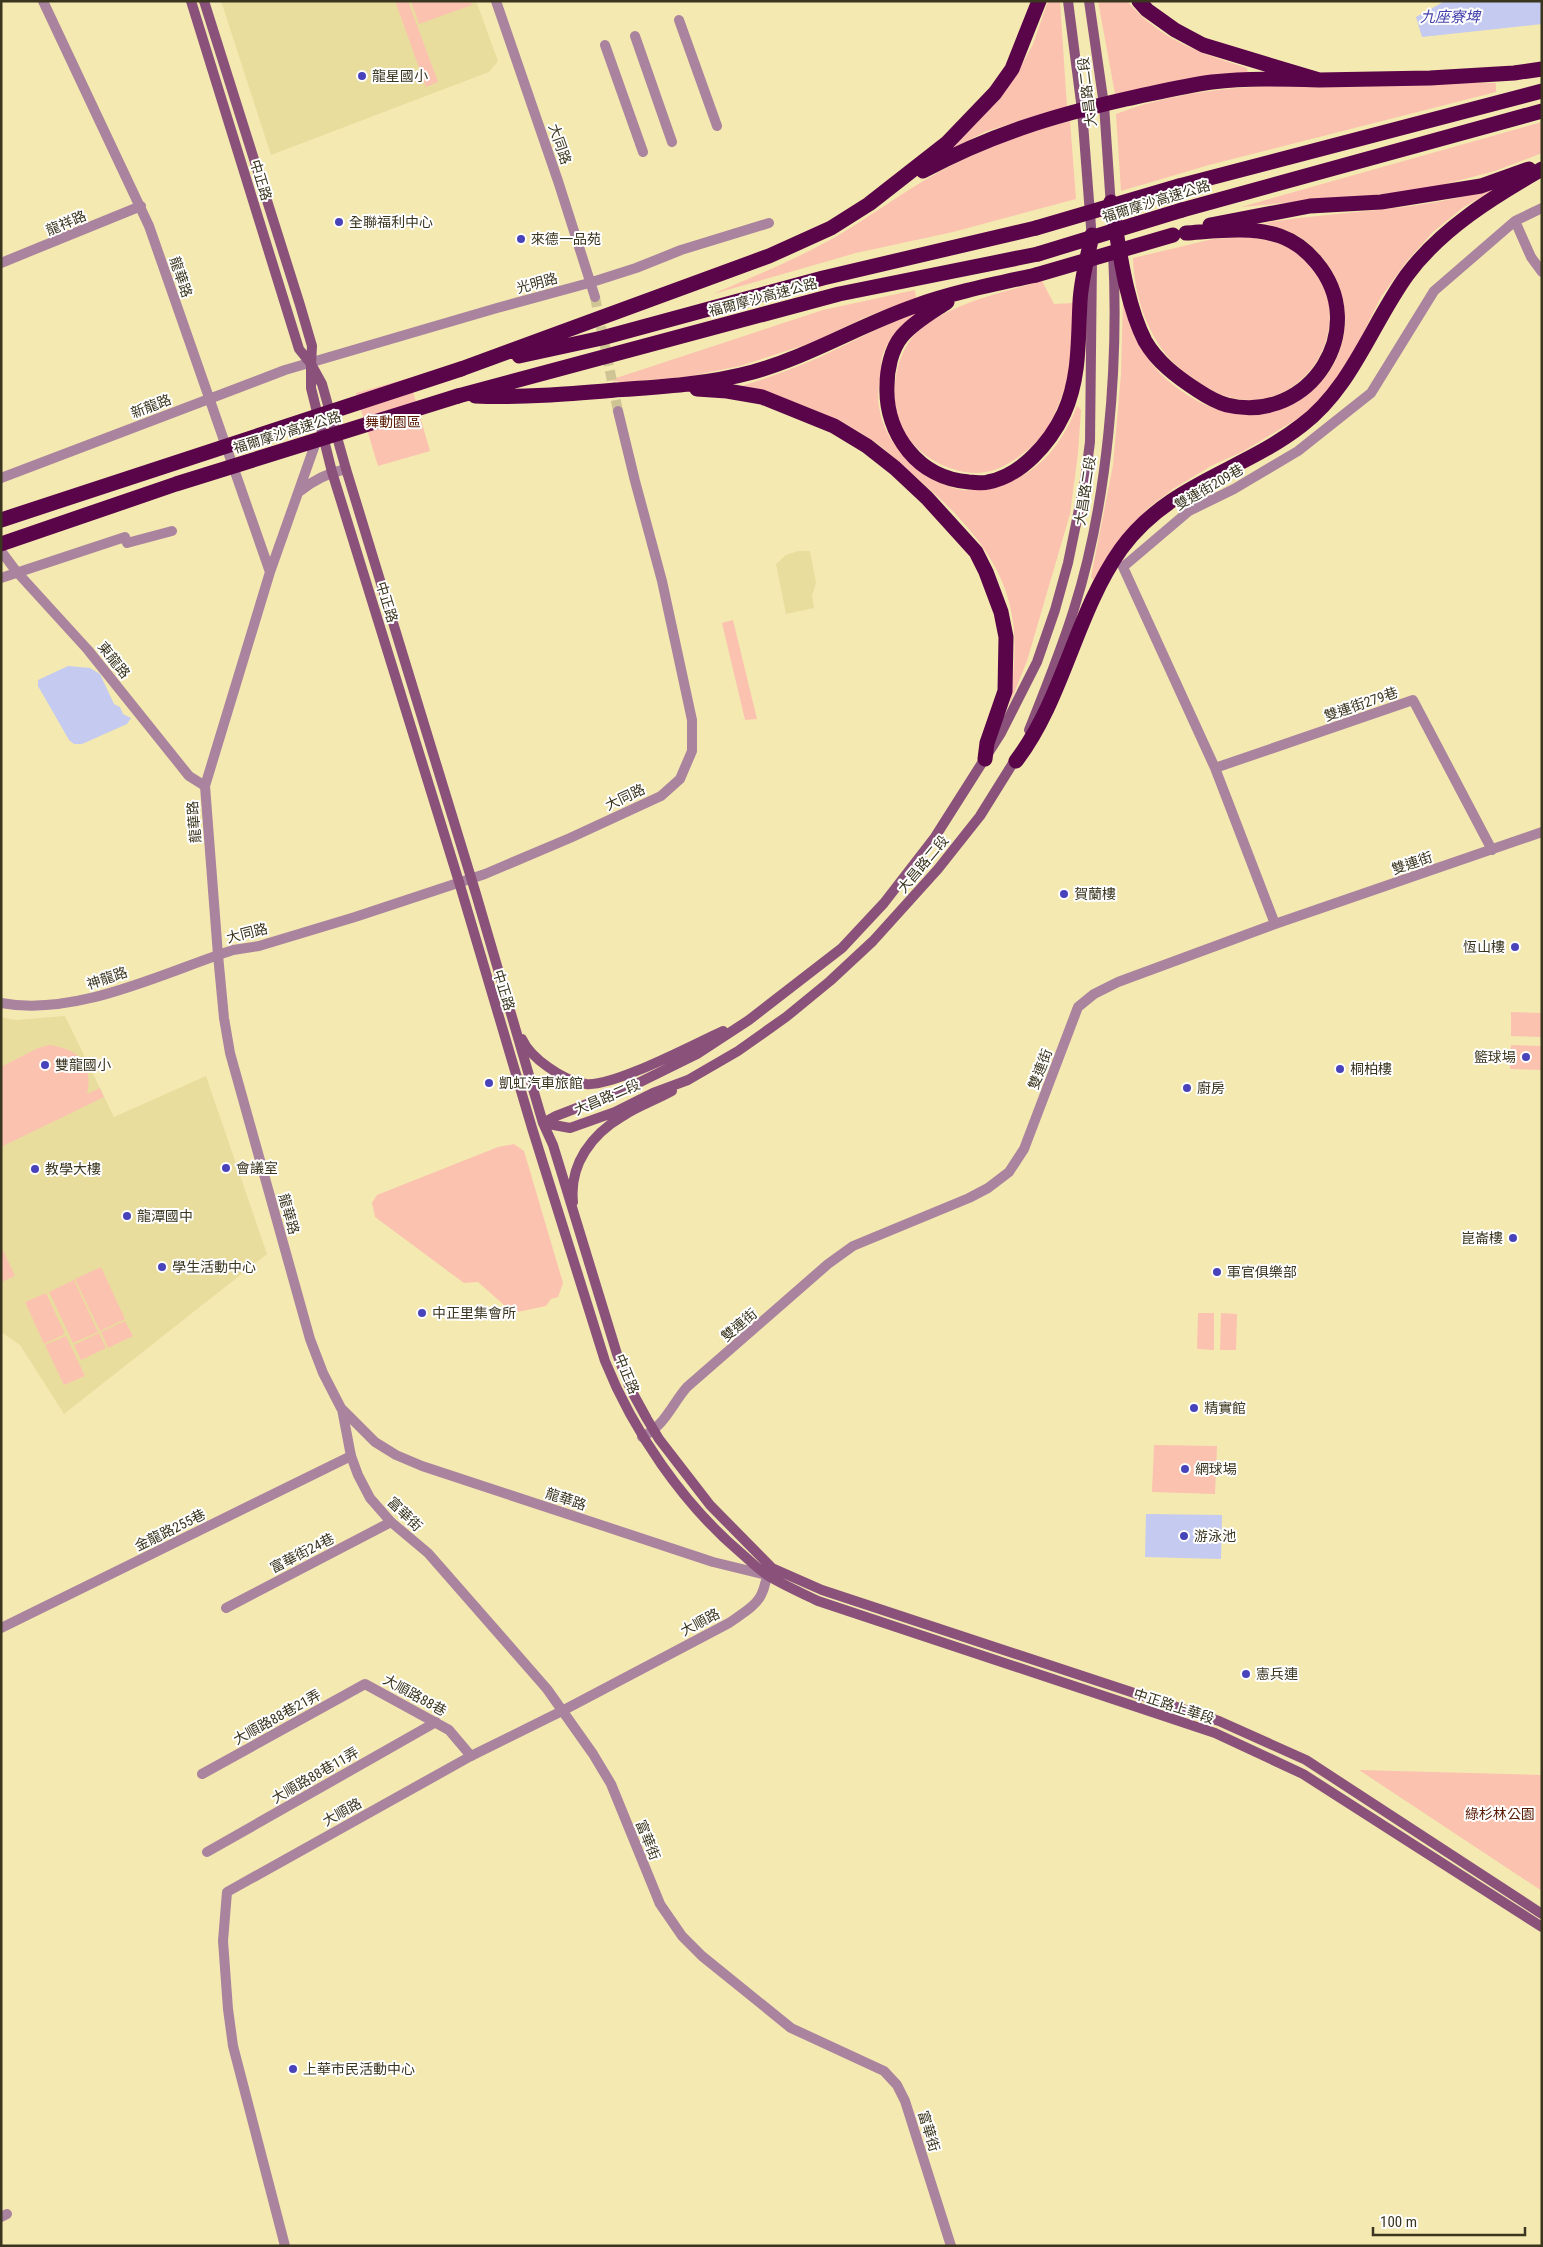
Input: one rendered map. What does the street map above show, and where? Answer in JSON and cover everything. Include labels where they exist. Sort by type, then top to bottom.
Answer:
[{"type":"highway","points":[[461,369],[769,256],[831,228],[869,204],[947,143],[995,93],[1012,69],[1039,1]]},
{"type":"highway","points":[[1138,1],[1147,10],[1175,30],[1203,45],[1319,80]]},
{"type":"highway","points":[[890,188],[934,165],[1009,131],[1104,104],[1212,82],[1278,79],[1430,78],[1514,73],[1542,69]]},
{"type":"highway","name":"福爾摩沙高速公路","points":[[1,520],[461,369],[602,338],[823,278],[1036,228],[1179,186],[1542,91]]},
{"type":"highway","name":"福爾摩沙高速公路","points":[[1,544],[176,484],[458,396],[839,294],[1038,254],[1182,210],[1542,111]]},
{"type":"highway","points":[[458,396],[513,398],[660,387],[725,379],[756,371],[812,352],[861,327],[915,306],[966,291],[1036,275],[1220,222],[1310,206],[1381,202],[1481,186],[1542,164]]},
{"type":"highway","points":[[1016,761],[1030,742],[1048,709],[1089,608],[1105,577],[1121,550],[1134,534],[1158,510],[1196,484],[1251,458],[1285,437],[1318,412],[1346,378],[1408,275],[1453,228],[1505,191],[1542,170]]},
{"type":"highway","points":[[1111,202],[1129,298],[1138,326],[1146,342],[1157,357],[1177,378],[1214,400],[1227,405],[1258,406],[1277,403],[1296,394],[1310,383],[1322,370],[1336,340],[1338,323],[1332,288],[1324,271],[1306,250],[1281,236],[1256,231],[1179,234]]},
{"type":"highway","points":[[966,291],[928,314],[902,337],[891,356],[887,376],[887,404],[895,432],[904,446],[919,461],[935,472],[956,481],[987,483],[1011,473],[1031,458],[1049,438],[1064,412],[1075,376],[1079,340],[1080,300],[1092,234]]},
{"type":"highway","points":[[660,387],[728,391],[762,397],[834,426],[866,446],[894,468],[927,498],[976,552],[986,572],[1001,612],[1006,637],[1005,691],[987,743],[985,759]]},
{"type":"main road","name":"中正路","points":[[191,1],[299,349],[311,364],[322,384],[543,1123],[553,1145],[574,1220],[617,1354],[630,1388],[654,1431],[710,1505],[769,1572]]},
{"type":"main road","name":"中正路","points":[[204,1],[312,346],[312,388],[332,472],[459,882],[532,1128],[606,1361],[618,1394],[642,1437],[704,1517],[723,1538],[769,1572]]},
{"type":"main road","name":"大昌路二段","points":[[543,1123],[626,1088],[697,1054],[749,1020],[842,948],[884,902],[935,837],[1001,733],[1037,662],[1055,610],[1078,517],[1090,442],[1092,234],[1082,110],[1068,1]]},
{"type":"main road","name":"大昌路二段","points":[[543,1123],[570,1128],[615,1112],[653,1093],[688,1080],[738,1051],[786,1017],[873,941],[950,854],[980,816],[1016,761],[1054,671],[1075,607],[1101,491],[1114,368],[1115,276],[1111,202],[1104,104],[1090,1]]},
{"type":"main road","points":[[268,251],[282,248]]},
{"type":"main road","points":[[511,1014],[525,1045],[542,1062],[560,1076],[587,1084],[601,1083],[626,1075],[749,1020]]},
{"type":"main road","points":[[574,1220],[572,1192],[579,1162],[592,1140],[623,1116],[660,1098],[688,1080]]},
{"type":"main road","name":"中正路上華段","points":[[769,1572],[1219,1721],[1306,1760],[1542,1914]]},
{"type":"main road","name":"中正路上華段","points":[[769,1572],[818,1601],[1215,1733],[1275,1760],[1303,1774],[1378,1820],[1542,1927]]},
{"type":"street","name":"龍華路","points":[[43,1],[74,72],[141,206],[270,572]]},
{"type":"street","name":"大同路","points":[[496,1],[558,181],[594,297]]},
{"type":"street","points":[[679,20],[717,126]]},
{"type":"street","points":[[635,36],[672,142]]},
{"type":"street","points":[[604,46],[643,152]]},
{"type":"street","name":"龍祥路","points":[[1,263],[141,206]]},
{"type":"street","points":[[1542,208],[1516,221],[1542,272]]},
{"type":"street","name":"雙連街209巷","points":[[1275,924],[1215,768],[1123,567],[1189,511],[1234,489],[1298,450],[1370,393],[1434,291],[1516,221]]},
{"type":"street","name":"光明路","points":[[311,364],[414,332],[589,283],[636,268],[681,250],[769,223]]},
{"type":"street","name":"新龍路","points":[[1,478],[286,370],[311,364]]},
{"type":"street","name":"大同路","points":[[218,955],[259,946],[471,878],[570,838],[661,796],[680,779],[692,751],[692,720],[689,702],[662,581],[618,410]]},
{"type":"street","points":[[322,434],[335,429]]},
{"type":"street","name":"龍華路","points":[[322,434],[314,441],[270,572],[205,786],[218,955],[224,1018],[230,1053],[310,1339],[323,1373],[341,1408],[375,1442],[396,1455],[422,1466],[713,1562],[769,1572]]},
{"type":"street","points":[[298,493],[309,483],[332,472],[346,469]]},
{"type":"street","points":[[1,578],[16,571],[124,537],[128,543],[172,531]]},
{"type":"street","name":"東龍路","points":[[1,551],[16,571],[88,650],[189,776],[205,786]]},
{"type":"street","name":"雙連街279巷","points":[[1215,768],[1413,700],[1492,850]]},
{"type":"street","name":"雙連街","points":[[642,1437],[654,1431],[687,1387],[828,1264],[853,1246],[969,1198],[988,1188],[1009,1172],[1024,1149],[1078,1007],[1094,994],[1118,982],[1275,924],[1542,832]]},
{"type":"street","name":"神龍路","points":[[1,1003],[39,1006],[78,1002],[218,955]]},
{"type":"street","name":"富華街","points":[[341,1408],[351,1456],[370,1498],[391,1522],[428,1553],[547,1689],[593,1754],[611,1784],[660,1904],[682,1936],[702,1956],[791,2028],[884,2071],[896,2085],[906,2101],[951,2246]]},
{"type":"street","name":"金龍路255巷","points":[[1,1628],[351,1456]]},
{"type":"street","name":"富華街24巷","points":[[226,1608],[391,1522]]},
{"type":"street","name":"大順路","points":[[285,2246],[233,2046],[223,1941],[227,1892],[471,1756],[562,1711],[728,1623],[749,1608],[762,1594],[769,1572]]},
{"type":"street","name":"大順路88巷","points":[[365,1684],[449,1730],[471,1756]]},
{"type":"street","name":"大順路88巷21弄","points":[[202,1774],[365,1684]]},
{"type":"street","name":"大順路88巷11弄","points":[[207,1852],[436,1722]]},
{"type":"shaded area","name":"龍星國小","points":[[221,1],[476,1],[498,61],[489,72],[271,155]]},
{"type":"shaded area","points":[[798,551],[810,551],[816,583],[812,596],[814,608],[786,614],[776,564],[786,555]]},
{"type":"shaded area","name":"龍潭國中","points":[[65,1016],[114,1117],[206,1076],[267,1254],[64,1414],[20,1345],[1,1332],[1,1017],[15,1020]]},
{"type":"green space","points":[[395,1],[408,1],[438,82],[426,87]]},
{"type":"green space","points":[[411,1],[471,1],[472,5],[419,24]]},
{"type":"green space","points":[[1048,1],[1060,1],[1067,107],[987,131],[945,152],[1018,72],[1033,44]]},
{"type":"green space","points":[[1098,1],[1127,1],[1140,15],[1167,36],[1212,56],[1247,68],[1248,75],[1115,94]]},
{"type":"green space","points":[[1349,83],[1496,83],[1496,92],[1209,165],[1121,191],[1116,114],[1145,104],[1202,92],[1261,86]]},
{"type":"green space","points":[[1070,121],[1076,199],[953,232],[856,253],[713,294],[776,267],[822,244],[926,179],[955,164],[1020,136]]},
{"type":"green space","points":[[1542,122],[1542,153],[1495,171],[1434,187],[1394,193],[1241,207]]},
{"type":"green space","points":[[1498,187],[1464,207],[1433,232],[1407,261],[1381,297],[1348,364],[1312,410],[1244,451],[1211,466],[1173,489],[1147,509],[1118,544],[1096,584],[1091,577],[1113,465],[1121,374],[1123,299],[1144,352],[1160,373],[1180,390],[1213,408],[1227,411],[1248,413],[1280,408],[1307,395],[1327,375],[1340,350],[1345,323],[1342,294],[1330,267],[1303,239],[1264,223],[1411,206],[1469,195]]},
{"type":"green space","points":[[1247,237],[1282,245],[1300,255],[1321,280],[1329,308],[1327,335],[1317,361],[1299,382],[1275,396],[1246,400],[1208,389],[1177,366],[1165,353],[1148,324],[1141,307],[1134,274],[1133,258],[1213,239]]},
{"type":"green space","points":[[1042,281],[1054,304],[1074,303],[1069,371],[1067,382],[1054,416],[1037,442],[1011,462],[997,469],[978,473],[965,472],[951,469],[938,463],[915,446],[906,436],[896,412],[894,394],[897,369],[910,341],[925,325],[967,303]]},
{"type":"green space","points":[[915,290],[916,298],[866,317],[811,343],[740,366],[686,377],[621,382],[610,380],[823,310]]},
{"type":"green space","points":[[924,309],[900,329],[886,347],[882,358],[878,394],[879,407],[889,436],[898,449],[921,472],[948,486],[965,490],[999,485],[1015,479],[1042,462],[1062,437],[1077,406],[1081,410],[1078,454],[1070,514],[1027,661],[1010,703],[1015,642],[1010,606],[994,565],[968,528],[937,496],[875,442],[860,432],[809,408],[774,396],[738,387],[818,358]]},
{"type":"green space","name":"舞動園區","points":[[409,378],[430,451],[378,466],[356,393]]},
{"type":"green space","points":[[733,620],[757,719],[745,720],[722,623]]},
{"type":"green space","name":"籃球場","points":[[1511,1012],[1542,1013],[1542,1037],[1511,1036]]},
{"type":"green space","points":[[49,1045],[68,1050],[82,1059],[88,1074],[87,1094],[100,1088],[104,1097],[1,1147],[1,1067],[38,1048]]},
{"type":"green space","name":"籃球場","points":[[1511,1045],[1542,1046],[1542,1070],[1510,1069]]},
{"type":"green space","points":[[514,1144],[524,1151],[563,1283],[558,1297],[551,1299],[546,1306],[513,1313],[478,1282],[464,1283],[375,1217],[372,1203],[377,1195],[498,1147]]},
{"type":"green space","points":[[1,1246],[15,1276],[1,1282]]},
{"type":"green space","points":[[101,1267],[125,1319],[100,1331],[75,1279]]},
{"type":"green space","points":[[74,1280],[98,1332],[73,1343],[49,1292]]},
{"type":"green space","points":[[46,1293],[65,1334],[44,1344],[25,1302]]},
{"type":"green space","points":[[1198,1313],[1214,1313],[1214,1350],[1197,1349]]},
{"type":"green space","points":[[1221,1313],[1237,1314],[1236,1350],[1220,1350]]},
{"type":"green space","points":[[125,1321],[133,1336],[108,1348],[101,1332]]},
{"type":"green space","points":[[99,1333],[106,1348],[81,1360],[74,1345]]},
{"type":"green space","points":[[66,1336],[85,1376],[64,1385],[45,1345]]},
{"type":"green space","name":"網球場","points":[[1154,1445],[1217,1446],[1215,1494],[1152,1492]]},
{"type":"green space","name":"綠杉林公園","points":[[1359,1770],[1542,1775],[1542,1891]]},
{"type":"water","name":"九座寮埤","points":[[1445,1],[1542,1],[1542,24],[1422,37],[1416,17]]},
{"type":"water","points":[[68,666],[90,668],[100,674],[114,704],[120,707],[123,714],[131,718],[127,724],[82,744],[74,744],[69,740],[38,686],[38,680]]},
{"type":"water","name":"游泳池","points":[[1146,1514],[1222,1515],[1221,1559],[1145,1557]]},
{"type":"tunnel","points":[[595,297],[618,411]]},
{"type":"place","name":"龍星國小","points":[[362,76]]},
{"type":"place","name":"全聯福利中心","points":[[339,222]]},
{"type":"place","name":"來德一品苑","points":[[521,239]]},
{"type":"place","name":"賀蘭樓","points":[[1064,894]]},
{"type":"place","name":"恆山樓","points":[[1515,947]]},
{"type":"place","name":"籃球場","points":[[1526,1057]]},
{"type":"place","name":"雙龍國小","points":[[45,1065]]},
{"type":"place","name":"桐柏樓","points":[[1340,1069]]},
{"type":"place","name":"凱虹汽車旅館","points":[[489,1083]]},
{"type":"place","name":"廚房","points":[[1187,1088]]},
{"type":"place","name":"會議室","points":[[226,1168]]},
{"type":"place","name":"教學大樓","points":[[35,1169]]},
{"type":"place","name":"龍潭國中","points":[[127,1216]]},
{"type":"place","name":"崑崙樓","points":[[1513,1238]]},
{"type":"place","name":"學生活動中心","points":[[162,1267]]},
{"type":"place","name":"軍官俱樂部","points":[[1217,1272]]},
{"type":"place","name":"中正里集會所","points":[[422,1313]]},
{"type":"place","name":"精實館","points":[[1194,1408]]},
{"type":"place","name":"網球場","points":[[1185,1469]]},
{"type":"place","name":"游泳池","points":[[1184,1536]]},
{"type":"place","name":"憲兵連","points":[[1246,1674]]},
{"type":"place","name":"上華市民活動中心","points":[[293,2069]]}]
